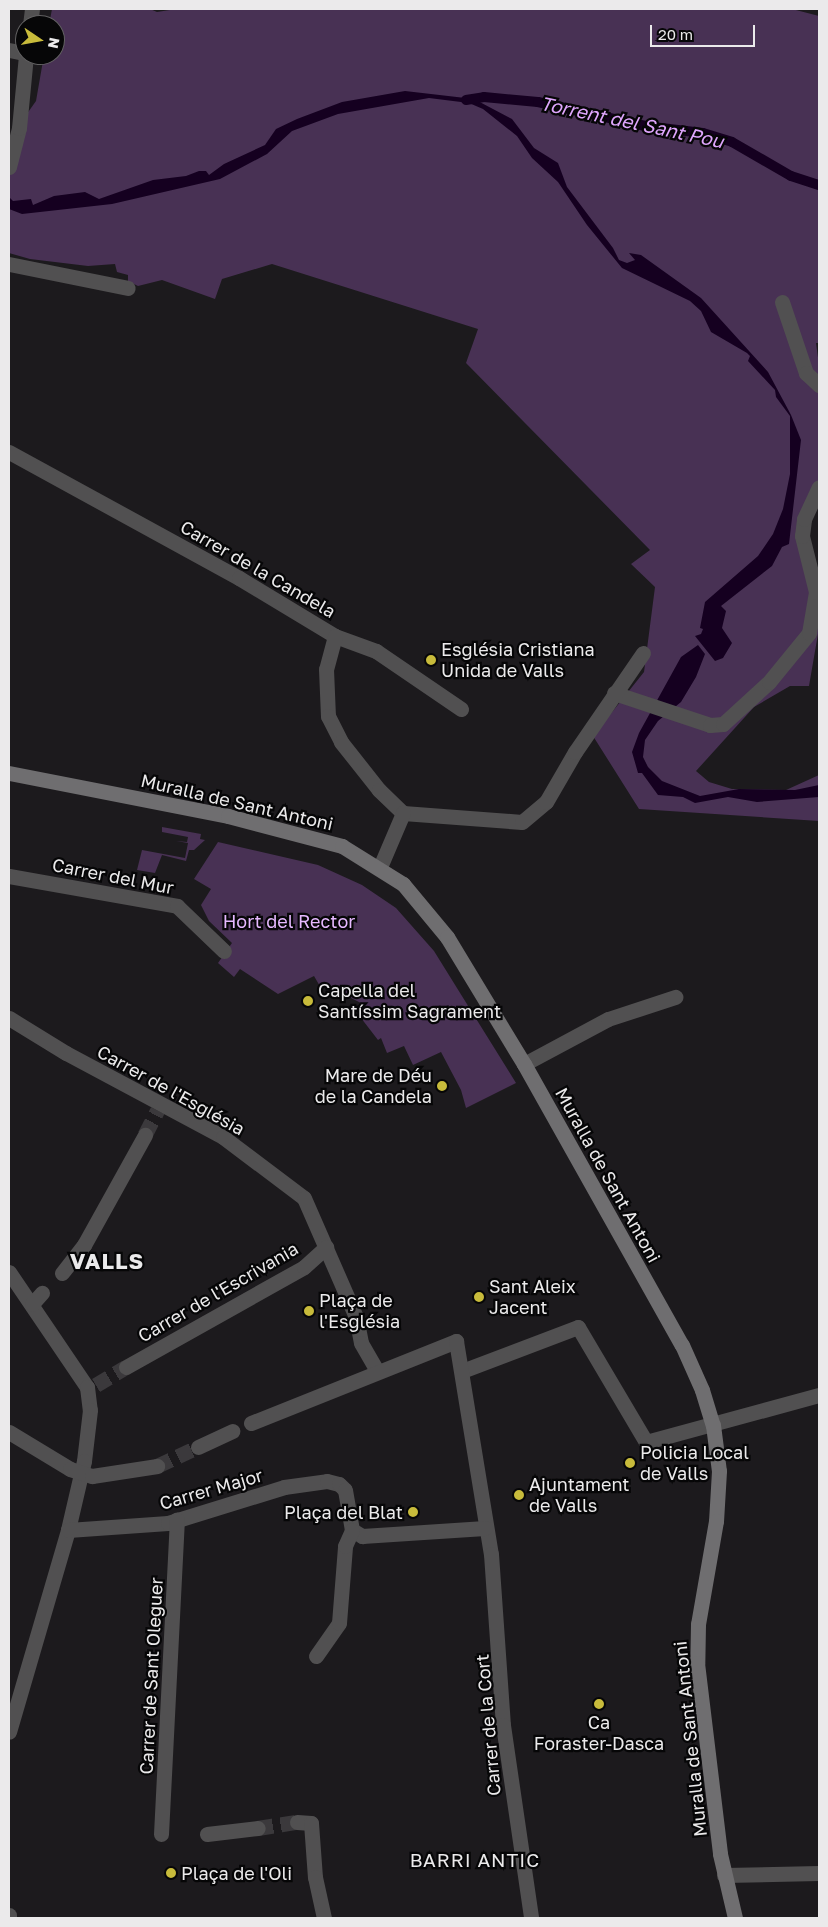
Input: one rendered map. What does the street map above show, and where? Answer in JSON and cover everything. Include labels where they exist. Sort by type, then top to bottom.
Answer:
[{"type":"main road","name":"Muralla de Sant Antoni","points":[[9,773],[228,816],[342,846],[403,884],[447,937],[524,1064],[682,1344],[702,1390],[713,1425],[719,1471],[716,1521],[698,1624],[697,1663],[724,1875],[735,1918]]},
{"type":"street","points":[[9,167],[23,100],[25,65]]},
{"type":"street","points":[[9,264],[128,288]]},
{"type":"street","points":[[782,302],[791,336],[806,373],[819,385]]},
{"type":"street","name":"Carrer de la Candela","points":[[9,452],[239,578],[335,636],[326,669],[328,716],[341,742],[379,790],[403,812]]},
{"type":"street","points":[[619,696],[710,725],[723,724],[769,682],[810,633],[816,592],[802,536],[804,519],[819,487]]},
{"type":"street","points":[[335,636],[357,642],[376,651],[461,709]]},
{"type":"street","points":[[380,868],[403,812],[522,822],[546,802],[619,696],[644,654]]},
{"type":"street","name":"Carrer del Mur","points":[[9,876],[177,906],[224,951]]},
{"type":"street","points":[[524,1064],[608,1019],[675,997]]},
{"type":"street","name":"Carrer de l'Església","points":[[9,1018],[159,1107],[223,1137],[304,1198],[356,1317],[362,1343],[377,1371]]},
{"type":"street","points":[[32,1304],[84,1245],[144,1135]]},
{"type":"street","name":"Carrer de l'Escrivania","points":[[126,1367],[304,1267],[326,1247]]},
{"type":"street","points":[[9,1272],[92,1386],[81,1472],[68,1530],[9,1732]]},
{"type":"street","points":[[462,1371],[578,1327],[646,1442],[819,1395]]},
{"type":"street","points":[[252,1423],[377,1371],[456,1341],[467,1400],[485,1528],[362,1536],[352,1530],[345,1546],[339,1623],[316,1656]]},
{"type":"street","points":[[9,1432],[70,1470],[92,1476],[156,1466]]},
{"type":"street","points":[[198,1447],[232,1432]]},
{"type":"street","name":"Carrer Major","points":[[68,1530],[177,1522],[284,1487],[333,1482],[345,1490],[352,1530]]},
{"type":"street","name":"Carrer de Sant Oleguer","points":[[160,1834],[177,1522]]},
{"type":"street","name":"Carrer de la Cort","points":[[485,1528],[496,1603],[503,1725],[531,1918]]},
{"type":"street","points":[[304,1822],[324,1918]]},
{"type":"street","points":[[207,1834],[258,1828]]},
{"type":"street","points":[[724,1875],[819,1873]]},
{"type":"green space","points":[[52,9],[150,9],[157,12],[176,9],[792,9],[819,16],[819,343],[816,343],[819,365],[819,506],[805,529],[819,587],[819,628],[809,686],[790,686],[754,707],[696,771],[709,782],[732,789],[786,790],[819,775],[819,821],[639,809],[593,736],[644,672],[655,587],[631,564],[650,550],[466,363],[478,329],[272,264],[222,279],[215,299],[162,280],[138,286],[128,281],[128,275],[117,272],[115,264],[88,266],[30,259],[9,253],[9,139],[36,101],[42,65],[65,65],[65,15],[51,15]]},
{"type":"green space","points":[[162,827],[201,834],[200,839],[205,840],[194,850],[189,850],[186,861],[162,855],[155,873],[137,870],[142,850],[185,858],[188,843],[176,841],[187,842],[188,837],[162,832]]},
{"type":"green space","name":"Hort del Rector","points":[[218,842],[318,865],[362,885],[396,908],[434,951],[516,1083],[466,1108],[461,1090],[441,1052],[413,1065],[404,1046],[387,1053],[381,1038],[378,1040],[361,1018],[367,1009],[361,1003],[327,986],[321,988],[314,976],[278,994],[240,969],[234,977],[218,963],[232,943],[209,921],[201,905],[211,889],[194,879]]},
{"type":"shaded area","points":[[405,91],[474,99],[512,119],[534,148],[558,163],[567,187],[613,248],[619,260],[627,263],[635,260],[629,253],[641,255],[701,298],[768,372],[791,415],[801,440],[789,544],[782,547],[772,566],[721,606],[726,611],[722,628],[732,643],[723,658],[715,661],[695,636],[701,634],[703,629],[700,628],[705,602],[758,556],[773,534],[783,509],[790,474],[790,416],[776,397],[775,390],[748,361],[750,356],[711,332],[701,311],[690,301],[622,268],[587,225],[558,182],[532,158],[517,136],[483,109],[469,103],[429,98],[338,114],[292,131],[267,154],[220,179],[112,204],[22,214],[9,209],[9,197],[13,201],[31,199],[33,205],[54,196],[85,192],[99,199],[153,180],[186,176],[199,171],[206,171],[209,175],[224,164],[265,145],[276,129],[297,119],[342,102]]},
{"type":"shaded area","points":[[698,645],[705,654],[696,677],[681,702],[658,721],[645,740],[643,757],[648,767],[662,781],[700,796],[739,789],[795,790],[819,785],[819,797],[757,802],[728,797],[695,803],[683,797],[658,795],[642,773],[638,773],[632,752],[639,733],[681,657]]},
{"type":"waterway","name":"Torrent del Sant Pou","points":[[466,100],[484,97],[538,102],[645,126],[703,133],[732,142],[791,176],[819,185]]},
{"type":"tunnel","points":[[145,1135],[158,1110]]},
{"type":"tunnel","points":[[96,1385],[126,1367]]},
{"type":"tunnel","points":[[157,1466],[198,1447]]},
{"type":"tunnel","points":[[258,1828],[297,1822]]},
{"type":"place","name":"Església Cristiana Unida de Valls","points":[[431,660]]},
{"type":"place","name":"Capella del Santíssim Sagrament","points":[[308,1001]]},
{"type":"place","name":"Mare de Déu de la Candela","points":[[442,1086]]},
{"type":"place","name":"Sant Aleix Jacent","points":[[479,1297]]},
{"type":"place","name":"Plaça de l'Església","points":[[309,1311]]},
{"type":"place","name":"Policia Local de Valls","points":[[630,1463]]},
{"type":"place","name":"Ajuntament de Valls","points":[[519,1495]]},
{"type":"place","name":"Plaça del Blat","points":[[413,1512]]},
{"type":"place","name":"Ca Foraster-Dasca","points":[[599,1704]]},
{"type":"place","name":"Plaça de l'Oli","points":[[171,1873]]},
{"type":"district","name":"VALLS","points":[[107,1261]]},
{"type":"district","name":"BARRI ANTIC","points":[[475,1860]]}]
